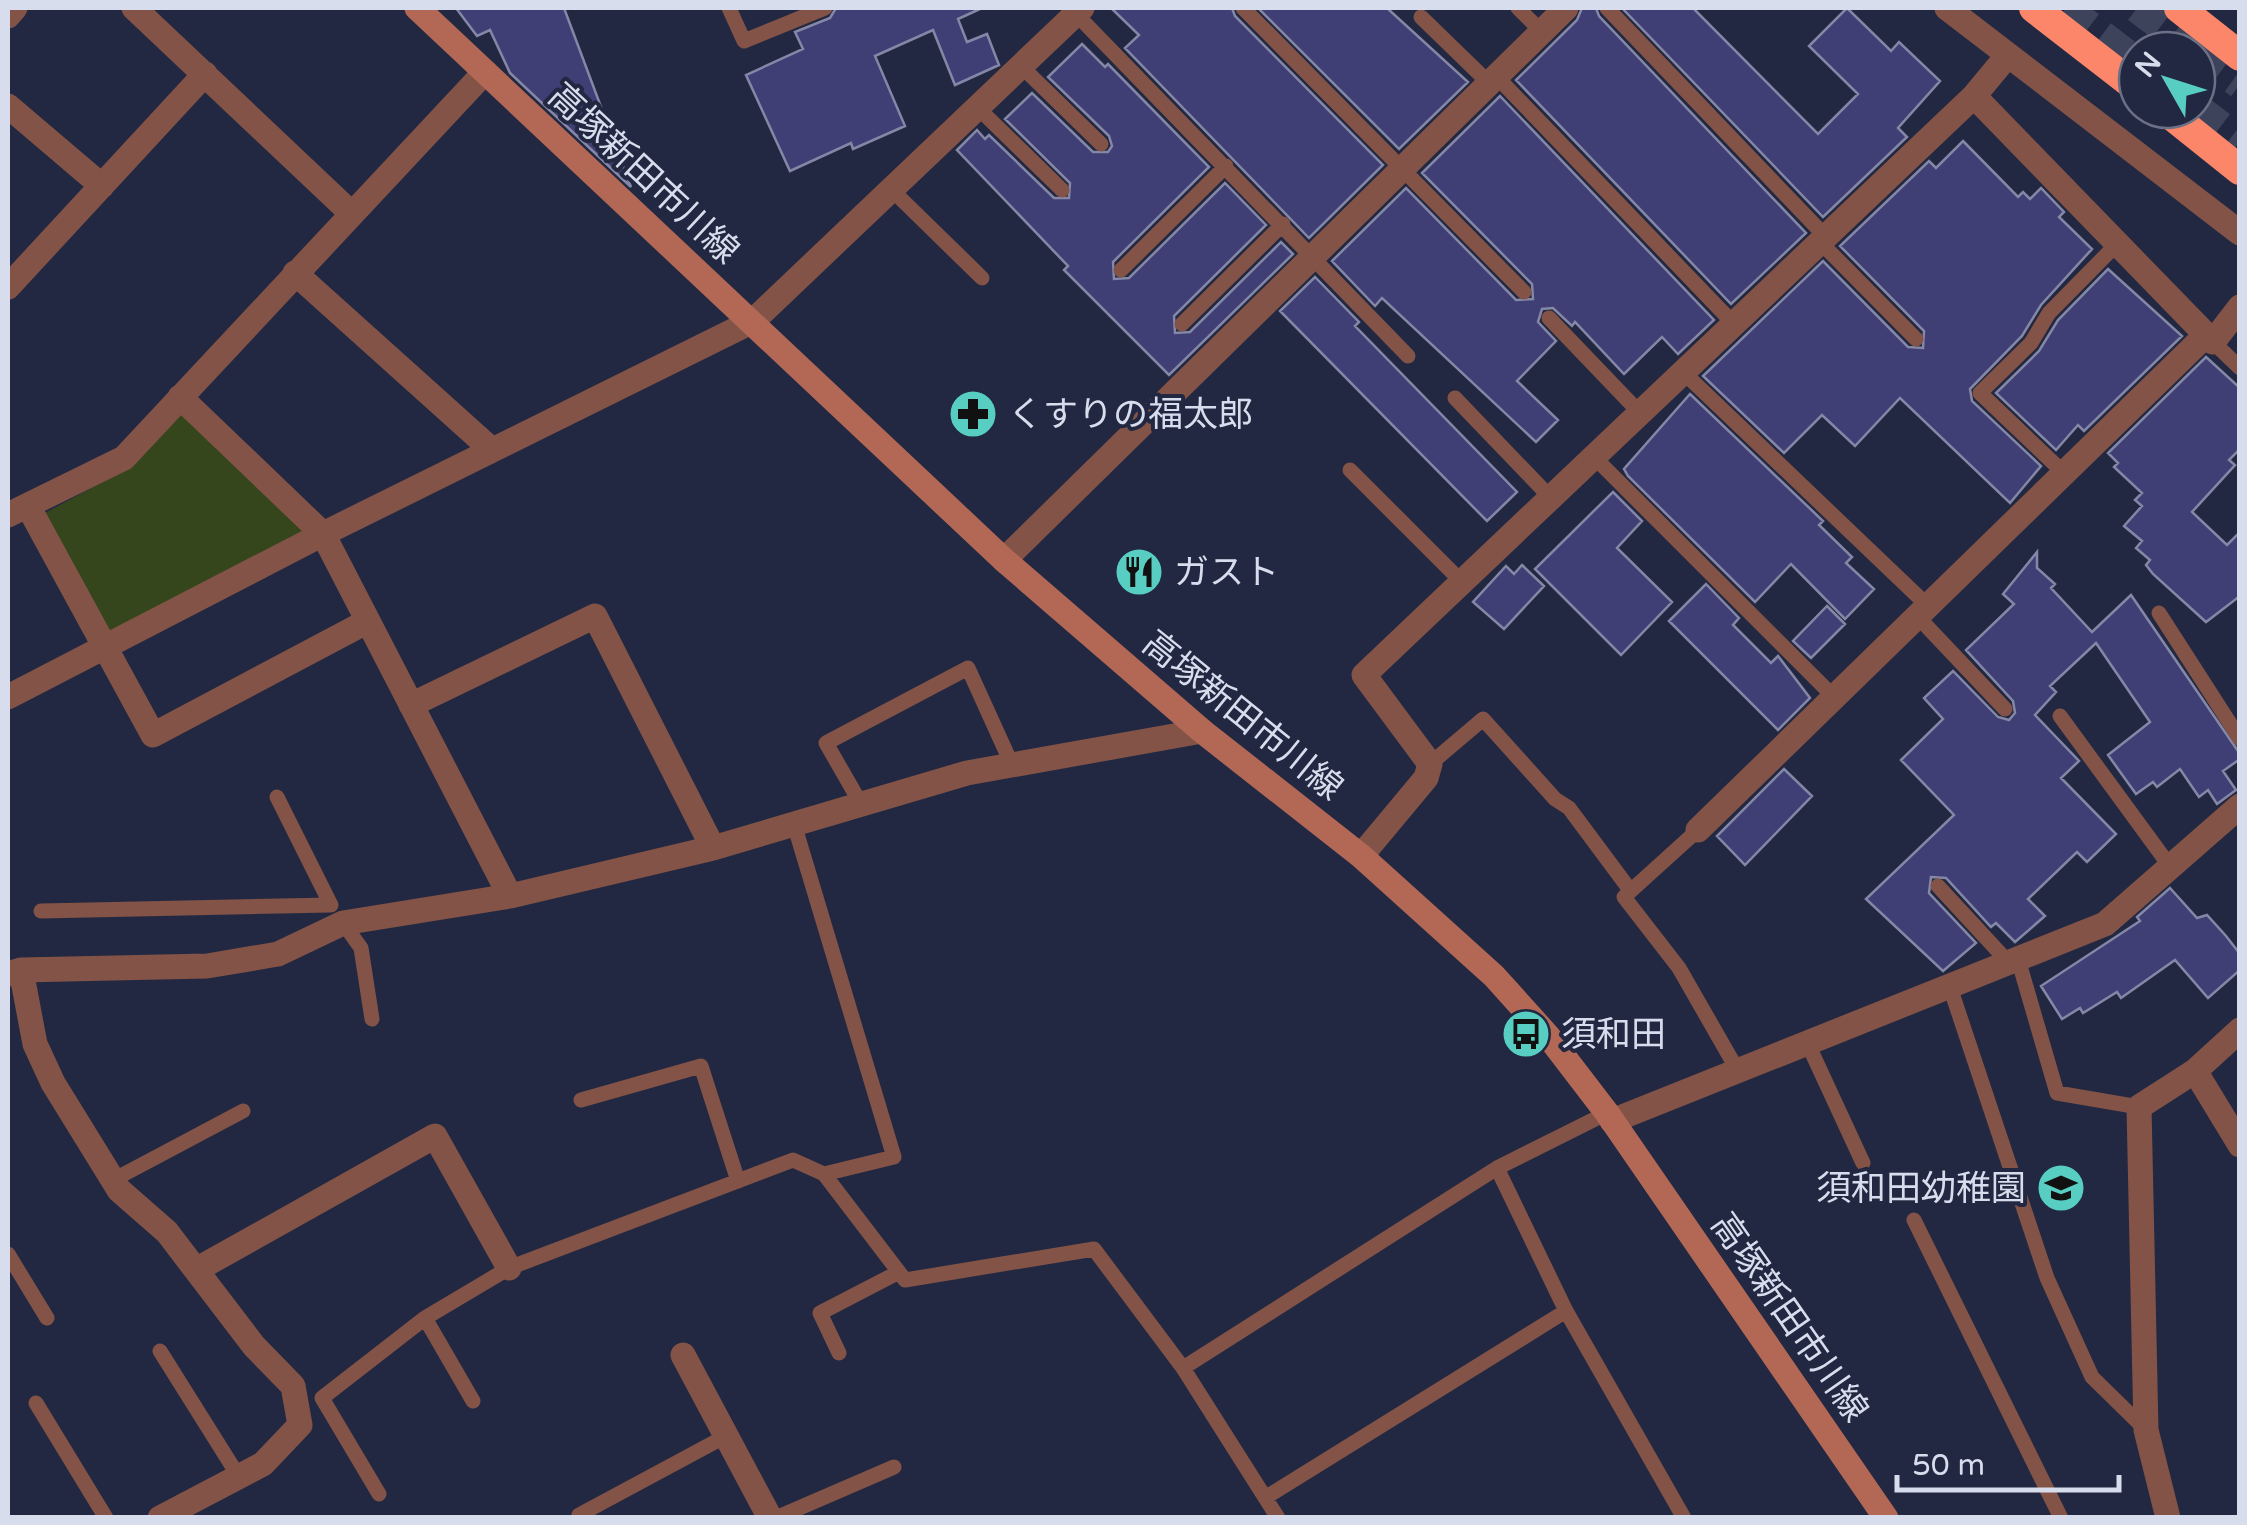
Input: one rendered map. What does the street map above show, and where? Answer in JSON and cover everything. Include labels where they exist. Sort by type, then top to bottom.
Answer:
[{"type":"highway","points":[[2034,8],[2117,72]]},
{"type":"highway","points":[[2179,8],[2240,56]]},
{"type":"highway","points":[[2190,130],[2240,170]]},
{"type":"main road","name":"高塚新田市川線","points":[[416,8],[1004,560],[1202,731],[1361,856],[1494,976],[1548,1036],[1610,1117],[1886,1518]]},
{"type":"street","points":[[8,16],[15,8]]},
{"type":"street","points":[[134,8],[351,212]]},
{"type":"street","points":[[1004,560],[1566,8]]},
{"type":"street","points":[[1947,8],[2240,234]]},
{"type":"street","points":[[8,697],[323,534],[753,321],[978,108],[1072,12]]},
{"type":"street","points":[[1361,856],[1426,778],[1430,764],[1364,675],[1974,96],[2008,55]]},
{"type":"street","points":[[368,621],[153,736],[105,647],[18,511],[124,458],[485,72]]},
{"type":"street","points":[[8,287],[205,74]]},
{"type":"street","points":[[1974,96],[2209,338]]},
{"type":"street","points":[[8,106],[102,186]]},
{"type":"street","points":[[295,273],[492,450]]},
{"type":"street","points":[[1698,830],[2240,307]]},
{"type":"street","points":[[180,397],[323,534],[510,896]]},
{"type":"street","points":[[411,705],[594,616],[713,848]]},
{"type":"street","points":[[160,1518],[263,1464],[300,1425],[293,1386],[254,1346],[167,1232],[114,1180],[53,1083],[35,1044],[14,972],[207,966],[278,954],[337,914],[510,896],[713,848],[967,773],[1202,731]]},
{"type":"street","points":[[1610,1117],[1738,1071],[2105,924],[2240,806]]},
{"type":"street","points":[[2168,1518],[2146,1430],[2139,1107],[2195,1071],[2240,1030]]},
{"type":"street","points":[[2195,1071],[2240,1145]]},
{"type":"street","points":[[196,1270],[435,1136],[509,1268]]},
{"type":"street","points":[[683,1355],[773,1518]]},
{"type":"lane","points":[[729,8],[744,40],[825,8]]},
{"type":"lane","points":[[1243,8],[1524,292]]},
{"type":"lane","points":[[1518,8],[1542,31]]},
{"type":"lane","points":[[1608,8],[1916,340]]},
{"type":"lane","points":[[1072,12],[1314,255],[1408,356]]},
{"type":"lane","points":[[1422,17],[1492,79],[1734,324]]},
{"type":"lane","points":[[1021,66],[1100,144]]},
{"type":"lane","points":[[978,108],[1062,190]]},
{"type":"lane","points":[[1120,270],[1226,166]]},
{"type":"lane","points":[[893,190],[982,278]]},
{"type":"lane","points":[[1182,324],[1283,224]]},
{"type":"lane","points":[[2064,473],[1980,394],[2031,344],[2049,313],[2118,244]]},
{"type":"lane","points":[[1548,318],[1640,413]]},
{"type":"lane","points":[[2209,338],[2240,368]]},
{"type":"lane","points":[[1682,372],[1922,611],[2005,709]]},
{"type":"lane","points":[[1454,398],[1551,498]]},
{"type":"lane","points":[[1594,457],[1834,698]]},
{"type":"lane","points":[[1350,470],[1462,582]]},
{"type":"lane","points":[[2159,612],[2240,739]]},
{"type":"lane","points":[[861,804],[826,744],[968,668],[1012,765]]},
{"type":"lane","points":[[2060,716],[2170,865]]},
{"type":"lane","points":[[1430,764],[1483,718],[1555,799],[1569,808],[1630,890]]},
{"type":"lane","points":[[278,797],[337,914],[360,948],[372,1019]]},
{"type":"lane","points":[[794,824],[894,1157],[824,1174]]},
{"type":"lane","points":[[1698,830],[1624,897],[1680,968],[1738,1071]]},
{"type":"lane","points":[[1938,886],[2014,961],[2057,1093],[2139,1107]]},
{"type":"lane","points":[[41,911],[337,914]]},
{"type":"lane","points":[[1949,984],[2046,1278],[2092,1376],[2146,1430]]},
{"type":"lane","points":[[1807,1042],[1864,1163]]},
{"type":"lane","points":[[581,1100],[701,1066],[738,1181]]},
{"type":"lane","points":[[114,1180],[243,1110]]},
{"type":"lane","points":[[1182,1368],[1497,1168],[1610,1117]]},
{"type":"lane","points":[[379,1494],[322,1398],[425,1318],[509,1268],[793,1160],[824,1174],[905,1280],[1094,1249],[1182,1368],[1268,1496],[1278,1518]]},
{"type":"lane","points":[[1497,1168],[1566,1311],[1684,1518]]},
{"type":"lane","points":[[1914,1220],[2061,1518]]},
{"type":"lane","points":[[8,1254],[47,1318]]},
{"type":"lane","points":[[839,1353],[820,1313],[899,1272]]},
{"type":"lane","points":[[1268,1496],[1566,1311]]},
{"type":"lane","points":[[425,1318],[473,1401]]},
{"type":"lane","points":[[160,1352],[239,1477]]},
{"type":"lane","points":[[36,1403],[106,1518]]},
{"type":"lane","points":[[579,1514],[726,1436]]},
{"type":"lane","points":[[773,1518],[894,1467]]},
{"type":"green space","points":[[181,411],[304,531],[109,633],[45,513],[132,466]]},
{"type":"building","points":[[456,8],[564,8],[631,187],[510,73],[490,30],[477,36]]},
{"type":"building","points":[[836,8],[982,8],[958,19],[967,42],[987,34],[999,65],[955,85],[933,30],[875,56],[905,126],[853,149],[851,143],[790,171],[746,75],[803,49],[795,32],[830,18]]},
{"type":"building","points":[[1111,8],[1232,8],[1235,16],[1383,165],[1309,238],[1125,48],[1139,35]]},
{"type":"building","points":[[1258,8],[1387,8],[1468,82],[1399,149]]},
{"type":"building","points":[[1582,8],[1596,8],[1599,16],[1806,233],[1731,304],[1516,80],[1577,20]]},
{"type":"building","points":[[1622,8],[1693,8],[1818,134],[1858,94],[1809,46],[1847,8],[1891,51],[1899,42],[1940,81],[1898,128],[1907,137],[1823,217]]},
{"type":"building","points":[[1082,44],[1105,67],[1108,64],[1209,167],[1113,262],[1114,279],[1129,278],[1225,183],[1266,225],[1174,316],[1175,333],[1190,332],[1281,242],[1293,254],[1169,375],[1064,270],[1068,266],[957,150],[977,130],[985,139],[989,135],[1054,198],[1069,198],[1070,183],[1005,119],[1032,93],[1093,152],[1108,152],[1112,146],[1109,136],[1048,77]]},
{"type":"building","points":[[1500,96],[1714,320],[1678,354],[1662,337],[1624,374],[1575,322],[1572,326],[1553,308],[1542,309],[1538,322],[1556,341],[1517,381],[1558,420],[1536,442],[1382,298],[1375,306],[1332,261],[1406,188],[1516,300],[1533,299],[1532,284],[1422,173]]},
{"type":"building","points":[[1963,141],[2018,197],[2023,192],[2030,199],[2041,188],[2064,212],[2059,217],[2092,249],[2041,305],[2022,336],[1970,389],[1972,401],[2041,466],[2010,503],[1900,398],[1855,446],[1822,415],[1784,453],[1703,376],[1823,261],[1908,347],[1923,348],[1924,331],[1840,246],[1929,161],[1936,168]]},
{"type":"building","points":[[2108,269],[2182,336],[2084,431],[2078,425],[2056,450],[1996,393],[2039,351],[2058,320]]},
{"type":"building","points":[[1315,277],[1359,322],[1355,326],[1517,492],[1487,521],[1280,311]]},
{"type":"building","points":[[2206,357],[2240,388],[2240,449],[2229,460],[2235,465],[2192,512],[2227,545],[2240,532],[2240,596],[2206,622],[2153,574],[2146,565],[2150,560],[2136,548],[2142,541],[2124,526],[2142,506],[2135,500],[2142,493],[2114,467],[2118,463],[2108,453]]},
{"type":"building","points":[[1690,394],[1823,521],[1819,525],[1852,557],[1846,563],[1874,589],[1845,619],[1791,564],[1755,602],[1628,476],[1624,469]]},
{"type":"building","points":[[1613,492],[1642,521],[1617,548],[1672,602],[1621,655],[1535,569]]},
{"type":"building","points":[[2037,552],[2037,568],[2055,584],[2051,588],[2092,632],[2131,595],[2240,754],[2240,759],[2223,771],[2236,790],[2217,804],[2208,790],[2199,797],[2180,769],[2157,787],[2153,782],[2136,794],[2108,755],[2150,722],[2096,643],[2050,686],[2056,692],[2035,715],[2079,761],[2061,778],[2116,834],[2087,862],[2077,852],[2028,899],[2045,916],[2015,942],[1996,923],[1991,927],[1946,878],[1931,877],[1929,893],[1976,943],[1943,971],[1866,899],[1954,815],[1901,760],[1943,719],[1924,698],[1953,671],[1998,717],[2009,720],[2015,713],[2013,701],[1966,650],[2014,604],[2003,594]]},
{"type":"building","points":[[1522,565],[1544,586],[1504,629],[1473,602],[1506,566],[1514,574]]},
{"type":"building","points":[[1706,584],[1739,618],[1733,625],[1771,663],[1778,656],[1810,698],[1778,730],[1669,621]]},
{"type":"building","points":[[1827,606],[1845,624],[1811,658],[1793,641]]},
{"type":"building","points":[[1784,769],[1812,796],[1745,865],[1717,836]]},
{"type":"building","points":[[2170,888],[2197,918],[2207,915],[2226,936],[2240,954],[2240,970],[2208,998],[2175,960],[2121,998],[2117,992],[2083,1013],[2080,1008],[2062,1019],[2041,986],[2140,921],[2137,917]]},
{"type":"tunnel","points":[[2066,8],[2117,47]]},
{"type":"tunnel","points":[[2137,8],[2166,30]]},
{"type":"tunnel","points":[[2217,67],[2240,84]]},
{"type":"tunnel","points":[[2217,123],[2240,141]]},
{"type":"place","name":"くすりの福太郎","points":[[973,414]]},
{"type":"place","name":"ガスト","points":[[1139,572]]},
{"type":"place","name":"須和田","points":[[1526,1034]]},
{"type":"place","name":"須和田幼稚園","points":[[2061,1188]]}]
